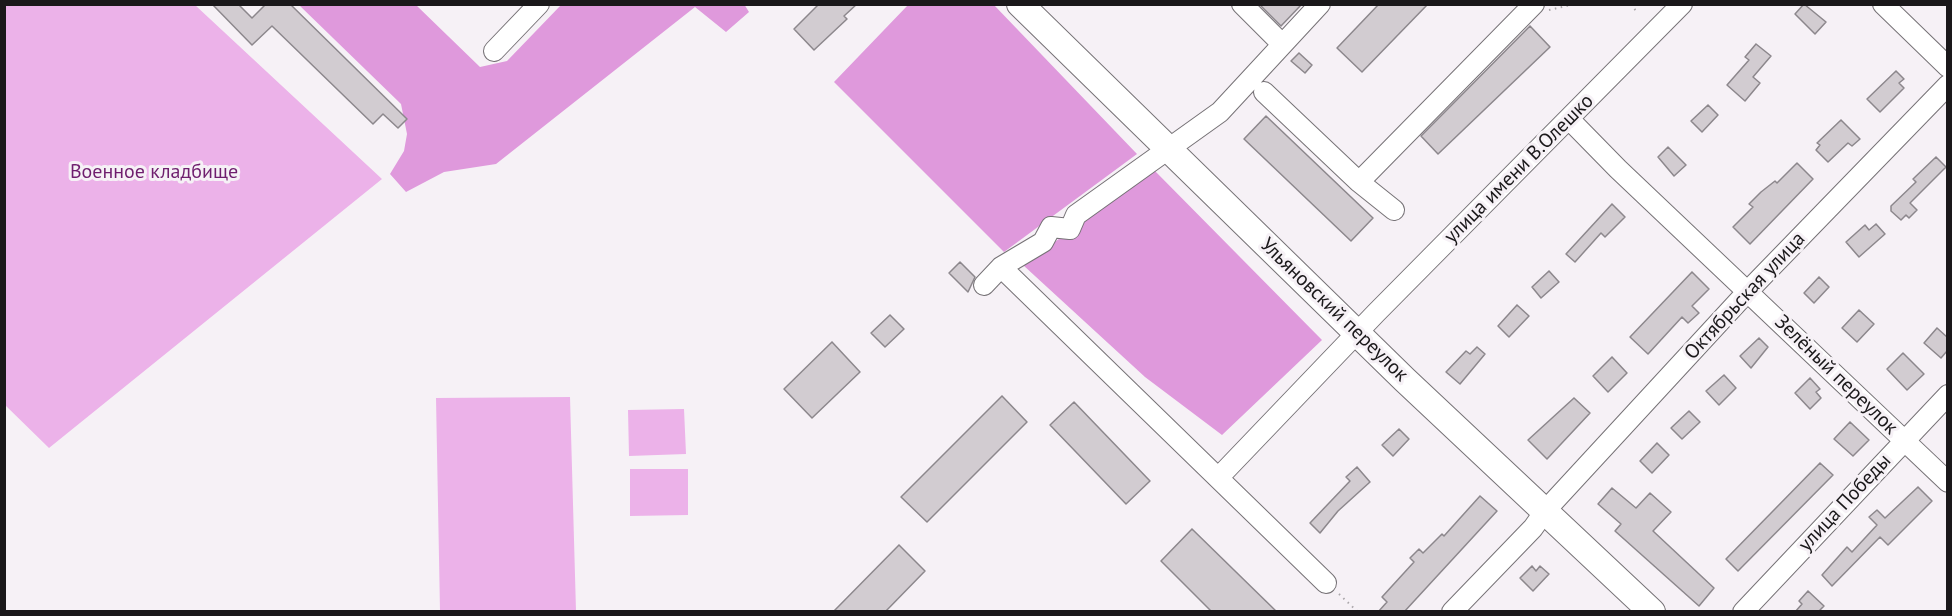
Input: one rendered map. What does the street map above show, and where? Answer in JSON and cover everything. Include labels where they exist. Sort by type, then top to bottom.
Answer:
[{"type":"main road","name":"Ульяновский переулок","points":[[1020,4],[1356,334],[1652,612]]},
{"type":"street","points":[[494,51],[539,4]]},
{"type":"street","points":[[1242,4],[1281,43]]},
{"type":"street","points":[[984,285],[1001,267],[1043,242],[1051,227],[1070,229],[1076,215],[1220,112],[1281,43],[1320,4]]},
{"type":"street","points":[[1359,182],[1534,4]]},
{"type":"street","name":"улица имени В.Олешко","points":[[1219,477],[1356,334],[1682,4]]},
{"type":"street","points":[[1883,4],[1947,67]]},
{"type":"street","name":"Октябрьская улица","points":[[1452,612],[1533,528],[1545,511],[1748,291],[1947,85]]},
{"type":"street","points":[[1264,92],[1359,182],[1394,210]]},
{"type":"street","name":"Зелёный переулок","points":[[1569,119],[1618,169],[1947,482]]},
{"type":"street","points":[[1001,267],[1326,583]]},
{"type":"street","name":"улица Победы","points":[[1743,612],[1947,395]]},
{"type":"path","points":[[1631,4],[1636,11]]},
{"type":"path","points":[[1326,583],[1358,612]]},
{"type":"green space","name":"Военное кладбище","points":[[4,5],[195,5],[382,179],[49,448],[5,405]]},
{"type":"green space","points":[[570,397],[576,611],[440,611],[436,398]]},
{"type":"green space","points":[[684,409],[686,454],[629,456],[628,410]]},
{"type":"green space","points":[[630,469],[688,469],[688,515],[630,516]]},
{"type":"shaded area","points":[[744,4],[749,12],[726,32],[695,7],[496,164],[444,172],[406,192],[390,174],[404,151],[407,134],[401,104],[299,5],[416,5],[480,67],[507,61],[561,5]]},
{"type":"shaded area","points":[[908,5],[994,5],[1137,154],[1004,252],[834,82]]},
{"type":"shaded area","points":[[1154,170],[1322,340],[1222,435],[1145,377],[1023,265]]},
{"type":"building","points":[[212,4],[238,4],[252,18],[266,4],[290,4],[407,119],[398,128],[383,114],[373,124],[272,26],[252,45]]},
{"type":"building","points":[[819,4],[857,4],[844,16],[847,19],[814,50],[794,29]]},
{"type":"building","points":[[1259,4],[1302,4],[1281,26]]},
{"type":"building","points":[[1379,4],[1428,4],[1362,72],[1337,48]]},
{"type":"building","points":[[1804,4],[1826,22],[1815,34],[1795,14]]},
{"type":"building","points":[[1530,26],[1550,47],[1438,154],[1421,136]]},
{"type":"building","points":[[1756,44],[1771,56],[1753,77],[1760,83],[1745,101],[1727,85],[1749,60],[1745,57]]},
{"type":"building","points":[[1299,53],[1312,65],[1305,73],[1291,61]]},
{"type":"building","points":[[1896,71],[1904,79],[1899,83],[1904,88],[1880,112],[1867,99]]},
{"type":"building","points":[[1708,105],[1718,115],[1702,132],[1691,121]]},
{"type":"building","points":[[1266,116],[1373,218],[1351,241],[1244,139]]},
{"type":"building","points":[[1841,120],[1860,139],[1852,146],[1848,143],[1828,162],[1816,150],[1820,145],[1817,143]]},
{"type":"building","points":[[1668,147],[1686,165],[1674,176],[1658,157]]},
{"type":"building","points":[[1936,157],[1946,167],[1910,203],[1917,210],[1909,218],[1906,215],[1901,220],[1891,211],[1891,206],[1916,182],[1913,179]]},
{"type":"building","points":[[1797,163],[1813,179],[1750,244],[1733,227],[1753,207],[1749,204],[1761,192],[1775,181],[1777,183]]},
{"type":"building","points":[[1612,204],[1625,217],[1605,237],[1601,233],[1575,262],[1566,254]]},
{"type":"building","points":[[1876,224],[1885,234],[1859,257],[1846,242],[1865,225],[1869,230]]},
{"type":"building","points":[[960,262],[975,277],[968,292],[949,273]]},
{"type":"building","points":[[1549,271],[1559,282],[1541,298],[1532,287]]},
{"type":"building","points":[[1692,272],[1709,289],[1692,306],[1699,313],[1688,323],[1682,317],[1648,354],[1630,337]]},
{"type":"building","points":[[1819,277],[1829,287],[1814,303],[1804,293]]},
{"type":"building","points":[[1517,305],[1529,316],[1509,337],[1498,326]]},
{"type":"building","points":[[1859,310],[1874,324],[1857,342],[1842,328]]},
{"type":"building","points":[[890,315],[904,329],[885,347],[871,333]]},
{"type":"building","points":[[1937,328],[1947,337],[1947,351],[1941,358],[1924,343]]},
{"type":"building","points":[[1759,338],[1768,347],[1751,368],[1740,356]]},
{"type":"building","points":[[832,342],[860,372],[812,418],[784,389]]},
{"type":"building","points":[[1477,347],[1485,354],[1460,384],[1446,372],[1466,351],[1470,354]]},
{"type":"building","points":[[1903,353],[1924,374],[1907,390],[1887,369]]},
{"type":"building","points":[[1612,357],[1627,373],[1608,392],[1593,376]]},
{"type":"building","points":[[1724,375],[1736,388],[1719,405],[1706,391]]},
{"type":"building","points":[[1810,378],[1820,389],[1816,392],[1821,398],[1810,409],[1795,393]]},
{"type":"building","points":[[1002,396],[1027,422],[927,522],[901,497]]},
{"type":"building","points":[[1574,398],[1590,413],[1547,459],[1528,440]]},
{"type":"building","points":[[1074,402],[1150,481],[1126,504],[1050,425]]},
{"type":"building","points":[[1689,411],[1700,422],[1682,439],[1671,428]]},
{"type":"building","points":[[1850,422],[1869,440],[1853,456],[1834,439]]},
{"type":"building","points":[[1399,429],[1409,439],[1393,456],[1382,445]]},
{"type":"building","points":[[1657,443],[1669,455],[1652,473],[1640,461]]},
{"type":"building","points":[[1820,463],[1833,475],[1738,571],[1726,559]]},
{"type":"building","points":[[1357,467],[1370,482],[1338,511],[1320,533],[1310,523],[1350,481],[1346,477]]},
{"type":"building","points":[[1918,487],[1932,501],[1888,545],[1880,537],[1832,586],[1822,575],[1847,547],[1852,552],[1877,525],[1869,517],[1877,510],[1885,518]]},
{"type":"building","points":[[1612,488],[1636,508],[1650,493],[1671,512],[1653,531],[1714,588],[1699,606],[1615,531],[1621,524],[1598,504]]},
{"type":"building","points":[[1480,496],[1497,511],[1404,612],[1378,612],[1387,602],[1382,597],[1414,562],[1410,558],[1419,549],[1423,553],[1442,534],[1444,536]]},
{"type":"building","points":[[1192,529],[1277,612],[1212,612],[1161,561]]},
{"type":"building","points":[[899,545],[925,571],[885,612],[833,612]]},
{"type":"building","points":[[1532,566],[1536,571],[1540,566],[1549,574],[1533,591],[1520,578]]},
{"type":"building","points":[[1808,591],[1824,606],[1818,612],[1795,612],[1802,604],[1799,601]]}]
